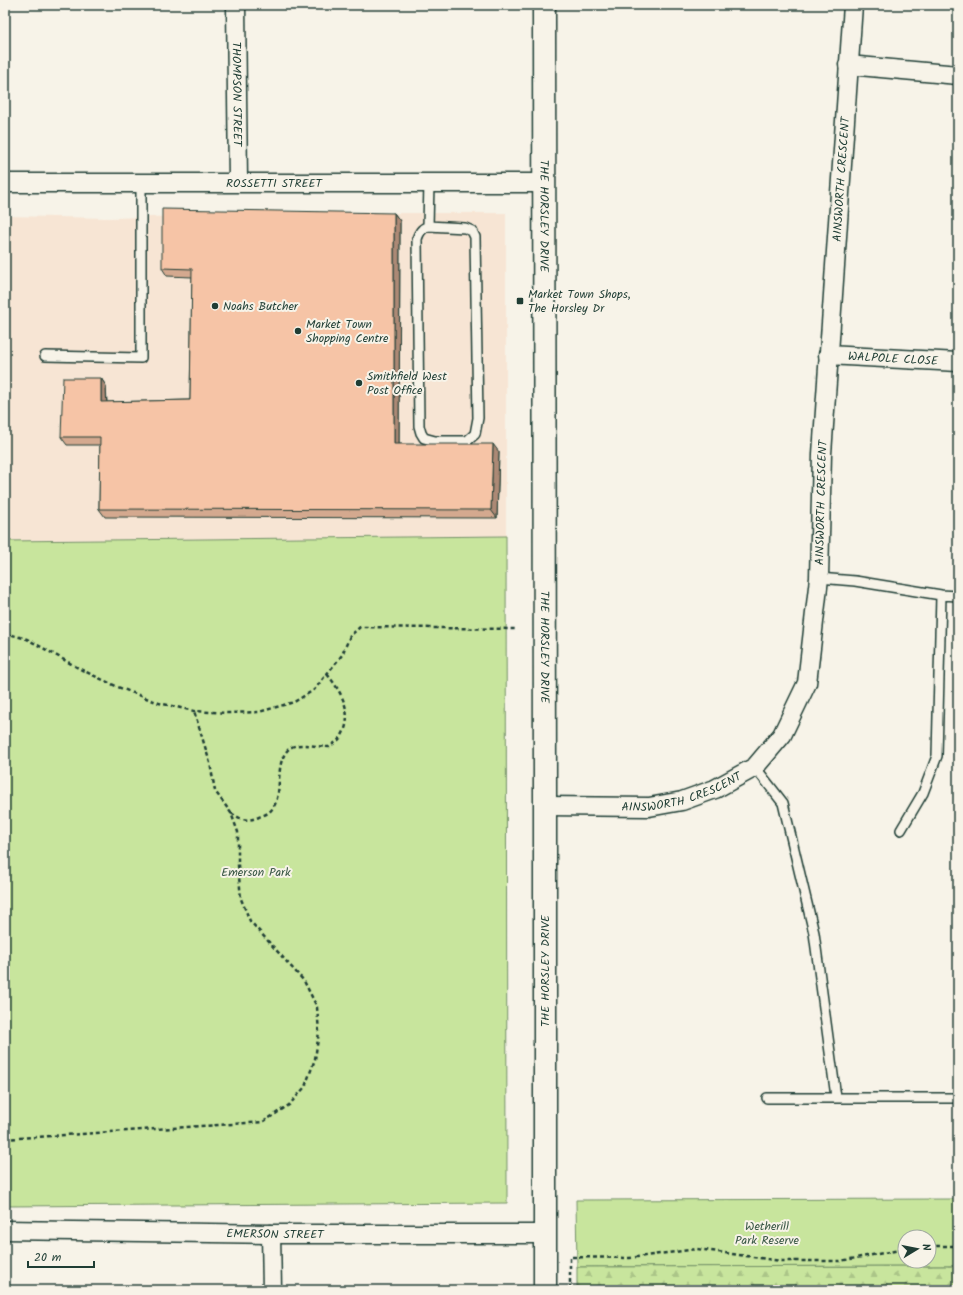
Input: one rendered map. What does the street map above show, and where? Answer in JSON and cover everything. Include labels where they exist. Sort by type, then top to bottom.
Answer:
[{"type":"main road","name":"THE HORSLEY DRIVE","points":[[544,5],[545,1290]]},
{"type":"street","name":"THOMPSON STREET","points":[[236,5],[238,182]]},
{"type":"street","name":"AINSWORTH CRESCENT","points":[[545,806],[649,807],[682,801],[715,789],[755,767],[782,735],[807,683],[818,578],[822,454],[828,355],[853,5]]},
{"type":"street","points":[[848,65],[958,75]]},
{"type":"street","name":"ROSSETTI STREET","points":[[5,183],[544,183]]},
{"type":"street","name":"WALPOLE CLOSE","points":[[828,355],[958,362]]},
{"type":"street","name":"EMERSON STREET","points":[[5,1230],[271,1234],[545,1234]]},
{"type":"street","points":[[271,1234],[272,1290]]},
{"type":"lane","points":[[45,356],[141,358],[141,182]]},
{"type":"lane","points":[[428,183],[428,226]]},
{"type":"lane","points":[[428,226],[465,228],[472,231],[475,237],[478,418],[475,434],[466,441],[435,441],[424,438],[419,426],[416,239],[422,229],[428,226]]},
{"type":"lane","points":[[818,578],[855,581],[941,595],[958,596]]},
{"type":"lane","points":[[900,830],[923,794],[938,756],[941,595]]},
{"type":"lane","points":[[755,767],[784,804],[814,933],[836,1097]]},
{"type":"lane","points":[[767,1098],[958,1098]]},
{"type":"path","points":[[5,633],[27,639],[82,670],[159,704],[194,711],[228,713],[259,712],[294,702],[314,690],[342,656],[350,636],[360,627],[515,629]]},
{"type":"path","points":[[5,643],[10,635]]},
{"type":"path","points":[[231,813],[241,820],[246,820],[268,813],[276,801],[283,755],[291,747],[301,745],[329,747],[340,738],[347,726],[346,707],[338,687],[327,674]]},
{"type":"path","points":[[5,1139],[263,1122],[289,1105],[305,1087],[315,1059],[319,1032],[317,1007],[304,981],[250,921],[241,899],[238,865],[238,832],[231,813],[215,791],[210,763],[194,711]]},
{"type":"path","points":[[937,1246],[958,1246]]},
{"type":"path","points":[[570,1290],[570,1257],[630,1258],[697,1249],[781,1260],[840,1261],[897,1250]]},
{"type":"shaded area","points":[[301,213],[506,213],[506,536],[5,541],[5,216],[109,218]]},
{"type":"green space","name":"Emerson Park","points":[[506,536],[507,1203],[5,1206],[5,541]]},
{"type":"green space","name":"Wetherill Park Reserve","points":[[958,1199],[958,1266],[937,1266],[937,1229],[897,1229],[897,1266],[577,1267],[576,1200]]},
{"type":"green space","points":[[897,1266],[897,1269],[937,1269],[937,1266],[958,1266],[958,1290],[577,1290],[577,1267]]},
{"type":"building","name":"Market Town Shopping Centre","points":[[162,209],[394,213],[394,444],[493,444],[491,510],[99,509],[100,437],[61,437],[63,378],[101,378],[101,402],[190,400],[192,269],[162,268]]},
{"type":"place","name":"Market Town Shops, The Horsley Dr","points":[[520,301]]},
{"type":"place","name":"Noahs Butcher","points":[[215,306]]},
{"type":"place","name":"Market Town Shopping Centre","points":[[298,331]]},
{"type":"place","name":"Smithfield West Post Office","points":[[359,383]]}]
